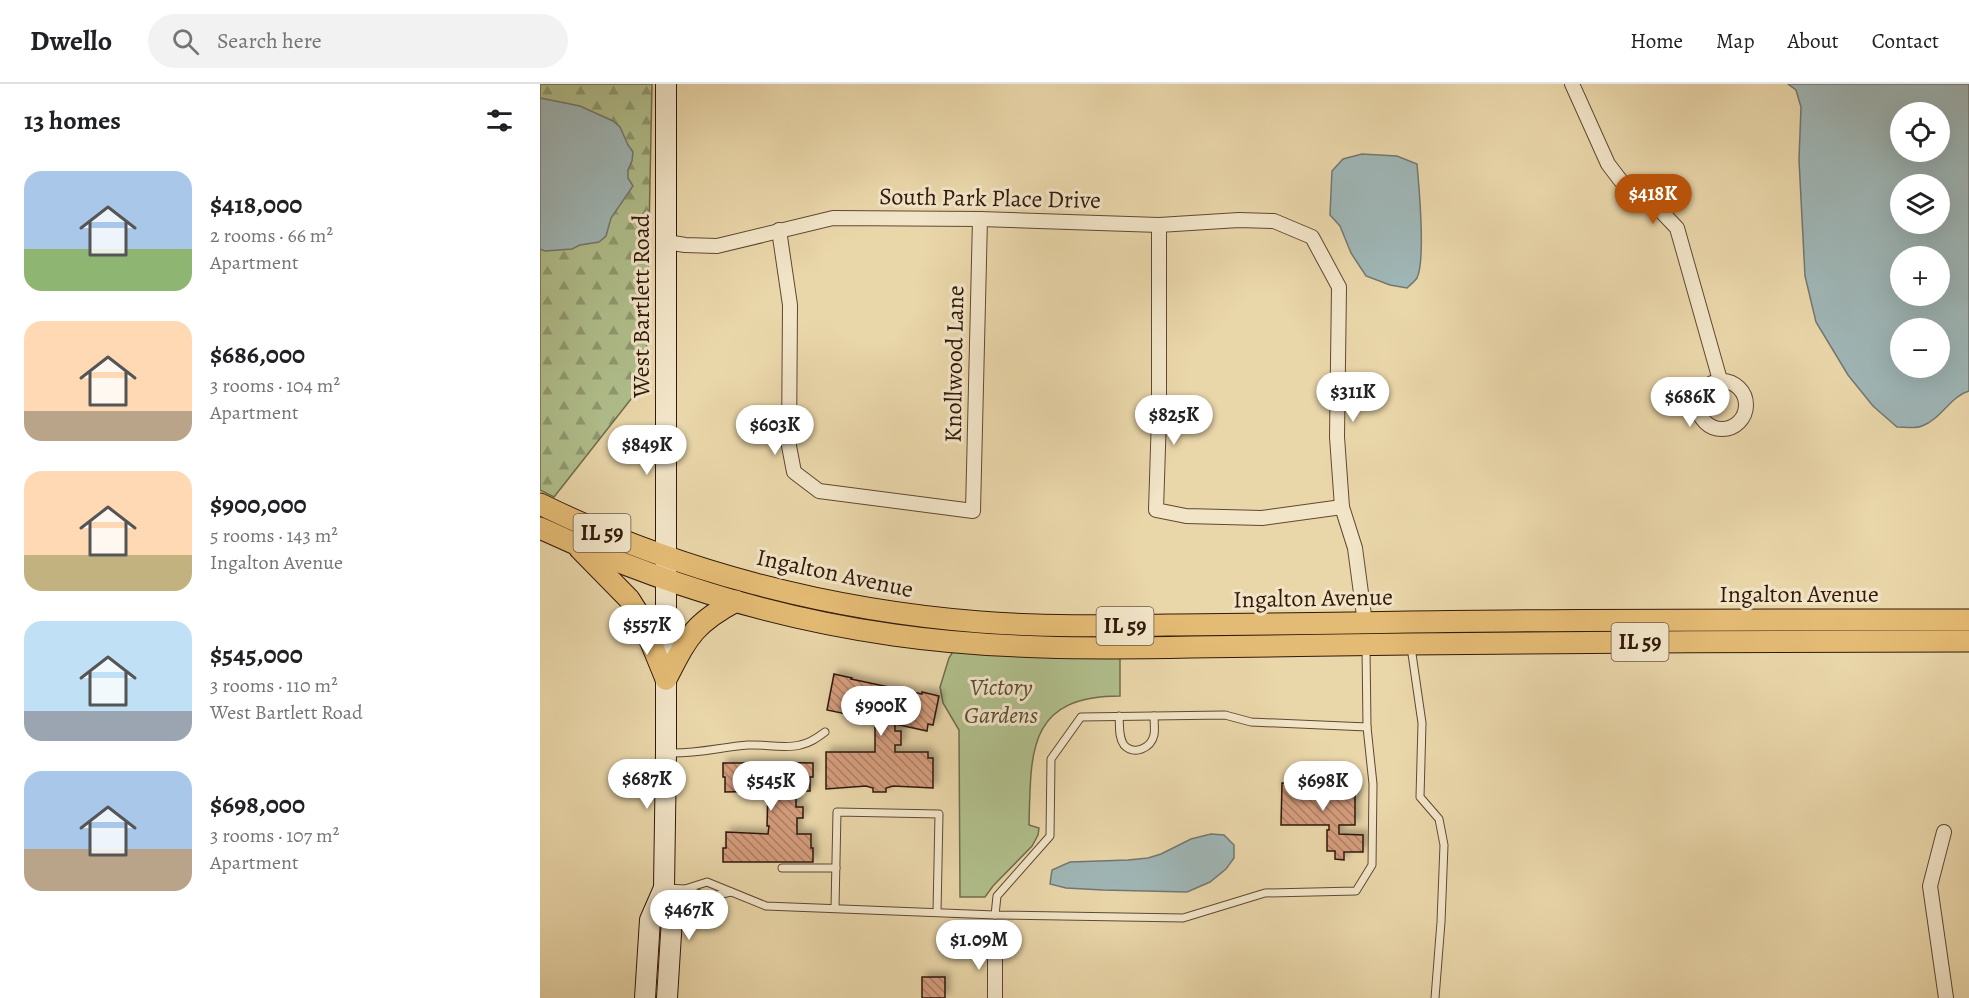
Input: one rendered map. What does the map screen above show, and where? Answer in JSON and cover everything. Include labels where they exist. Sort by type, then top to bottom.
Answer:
[{"type":"main road","name":"IL 59","points":[[540,504],[603,533],[666,555]]},
{"type":"main road","name":"IL 59","points":[[540,528],[666,579]]},
{"type":"main road","points":[[574,543],[630,599],[641,618],[666,679]]},
{"type":"main road","name":"Ingalton Avenue","points":[[666,555],[730,577],[793,594],[886,612],[982,622],[1078,626],[1628,620],[1969,620]]},
{"type":"main road","name":"Ingalton Avenue","points":[[666,579],[736,601],[831,624],[891,635],[991,645],[1122,648],[1969,641]]},
{"type":"main road","points":[[666,679],[689,636],[699,624],[736,601]]},
{"type":"main road","points":[[1365,623],[1366,645]]},
{"type":"street","name":"West Bartlett Road","points":[[666,84],[664,888],[672,918],[667,998]]},
{"type":"street","points":[[1572,84],[1608,164],[1621,181],[1655,205],[1677,228],[1720,380]]},
{"type":"street","name":"South Park Place Drive","points":[[667,242],[717,246],[833,218],[980,219],[1160,225],[1239,220],[1274,221],[1312,237],[1339,287],[1337,437],[1342,507]]},
{"type":"street","name":"Knollwood Lane","points":[[778,230],[790,305],[789,446],[794,472],[819,491],[973,511],[980,219]]},
{"type":"street","points":[[1160,225],[1156,510],[1186,516],[1262,518],[1342,507],[1355,548],[1365,623]]},
{"type":"street","points":[[1944,832],[1930,886],[1946,998]]},
{"type":"street","name":"West Bartlett Road","points":[[645,998],[650,920],[664,888]]},
{"type":"street","points":[[995,943],[995,998]]},
{"type":"lane","points":[[1410,644],[1422,723],[1420,797],[1438,819],[1444,845],[1435,998]]},
{"type":"lane","points":[[686,889],[707,882],[766,906],[995,915],[1184,918],[1265,893],[1356,891],[1372,865],[1373,784],[1367,727],[1366,645]]},
{"type":"lane","points":[[995,915],[997,896],[1050,836],[1051,759],[1081,717],[1226,714],[1251,722],[1367,727]]},
{"type":"lane","points":[[1119,716],[1120,737],[1125,746],[1134,750],[1150,745],[1154,735],[1154,716]]},
{"type":"lane","points":[[666,753],[688,754],[714,748],[751,745],[798,746],[812,741],[825,732]]},
{"type":"lane","points":[[836,908],[837,812],[939,814],[937,912]]},
{"type":"lane","points":[[782,868],[836,868]]},
{"type":"lane","points":[[664,888],[686,889],[708,897],[734,892]]},
{"type":"green space","points":[[540,84],[652,84],[646,380],[554,497],[540,490]]},
{"type":"green space","name":"Victory Gardens","points":[[955,648],[1120,654],[1120,696],[1089,699],[1067,706],[1051,718],[1040,733],[1031,774],[1029,825],[1039,828],[1038,835],[1032,846],[985,897],[960,897],[959,730],[943,703],[940,687],[949,658]]},
{"type":"water","points":[[1788,84],[1969,84],[1969,391],[1922,426],[1897,427],[1873,406],[1848,375],[1816,322],[1805,276],[1799,160],[1801,107],[1796,90]]},
{"type":"water","points":[[540,98],[580,106],[613,121],[620,127],[633,152],[628,178],[633,186],[611,218],[606,236],[599,242],[580,245],[572,249],[545,251],[540,249]]},
{"type":"water","points":[[1362,154],[1397,156],[1417,164],[1421,222],[1420,269],[1417,278],[1407,288],[1390,285],[1366,276],[1351,253],[1340,226],[1330,215],[1332,171],[1343,159]]},
{"type":"water","points":[[1211,834],[1224,835],[1234,845],[1234,858],[1226,869],[1210,882],[1187,892],[1066,888],[1050,884],[1052,870],[1070,862],[1148,858],[1191,839]]},
{"type":"building","points":[[834,674],[939,696],[933,725],[928,724],[927,731],[895,724],[895,731],[901,731],[901,745],[895,745],[895,752],[928,752],[928,758],[933,758],[933,788],[893,786],[886,788],[886,792],[873,792],[873,788],[866,786],[826,789],[826,752],[875,752],[875,720],[827,710]]},
{"type":"building","points":[[723,763],[813,763],[810,791],[796,791],[796,807],[803,807],[803,818],[797,818],[797,834],[811,834],[813,862],[723,862],[726,832],[768,834],[768,791],[725,792]]},
{"type":"building","points":[[1282,783],[1355,784],[1355,825],[1339,825],[1339,834],[1363,835],[1363,852],[1344,852],[1344,860],[1335,859],[1335,851],[1327,851],[1329,825],[1281,825]]},
{"type":"building","points":[[922,977],[945,977],[945,998],[922,998]]}]
